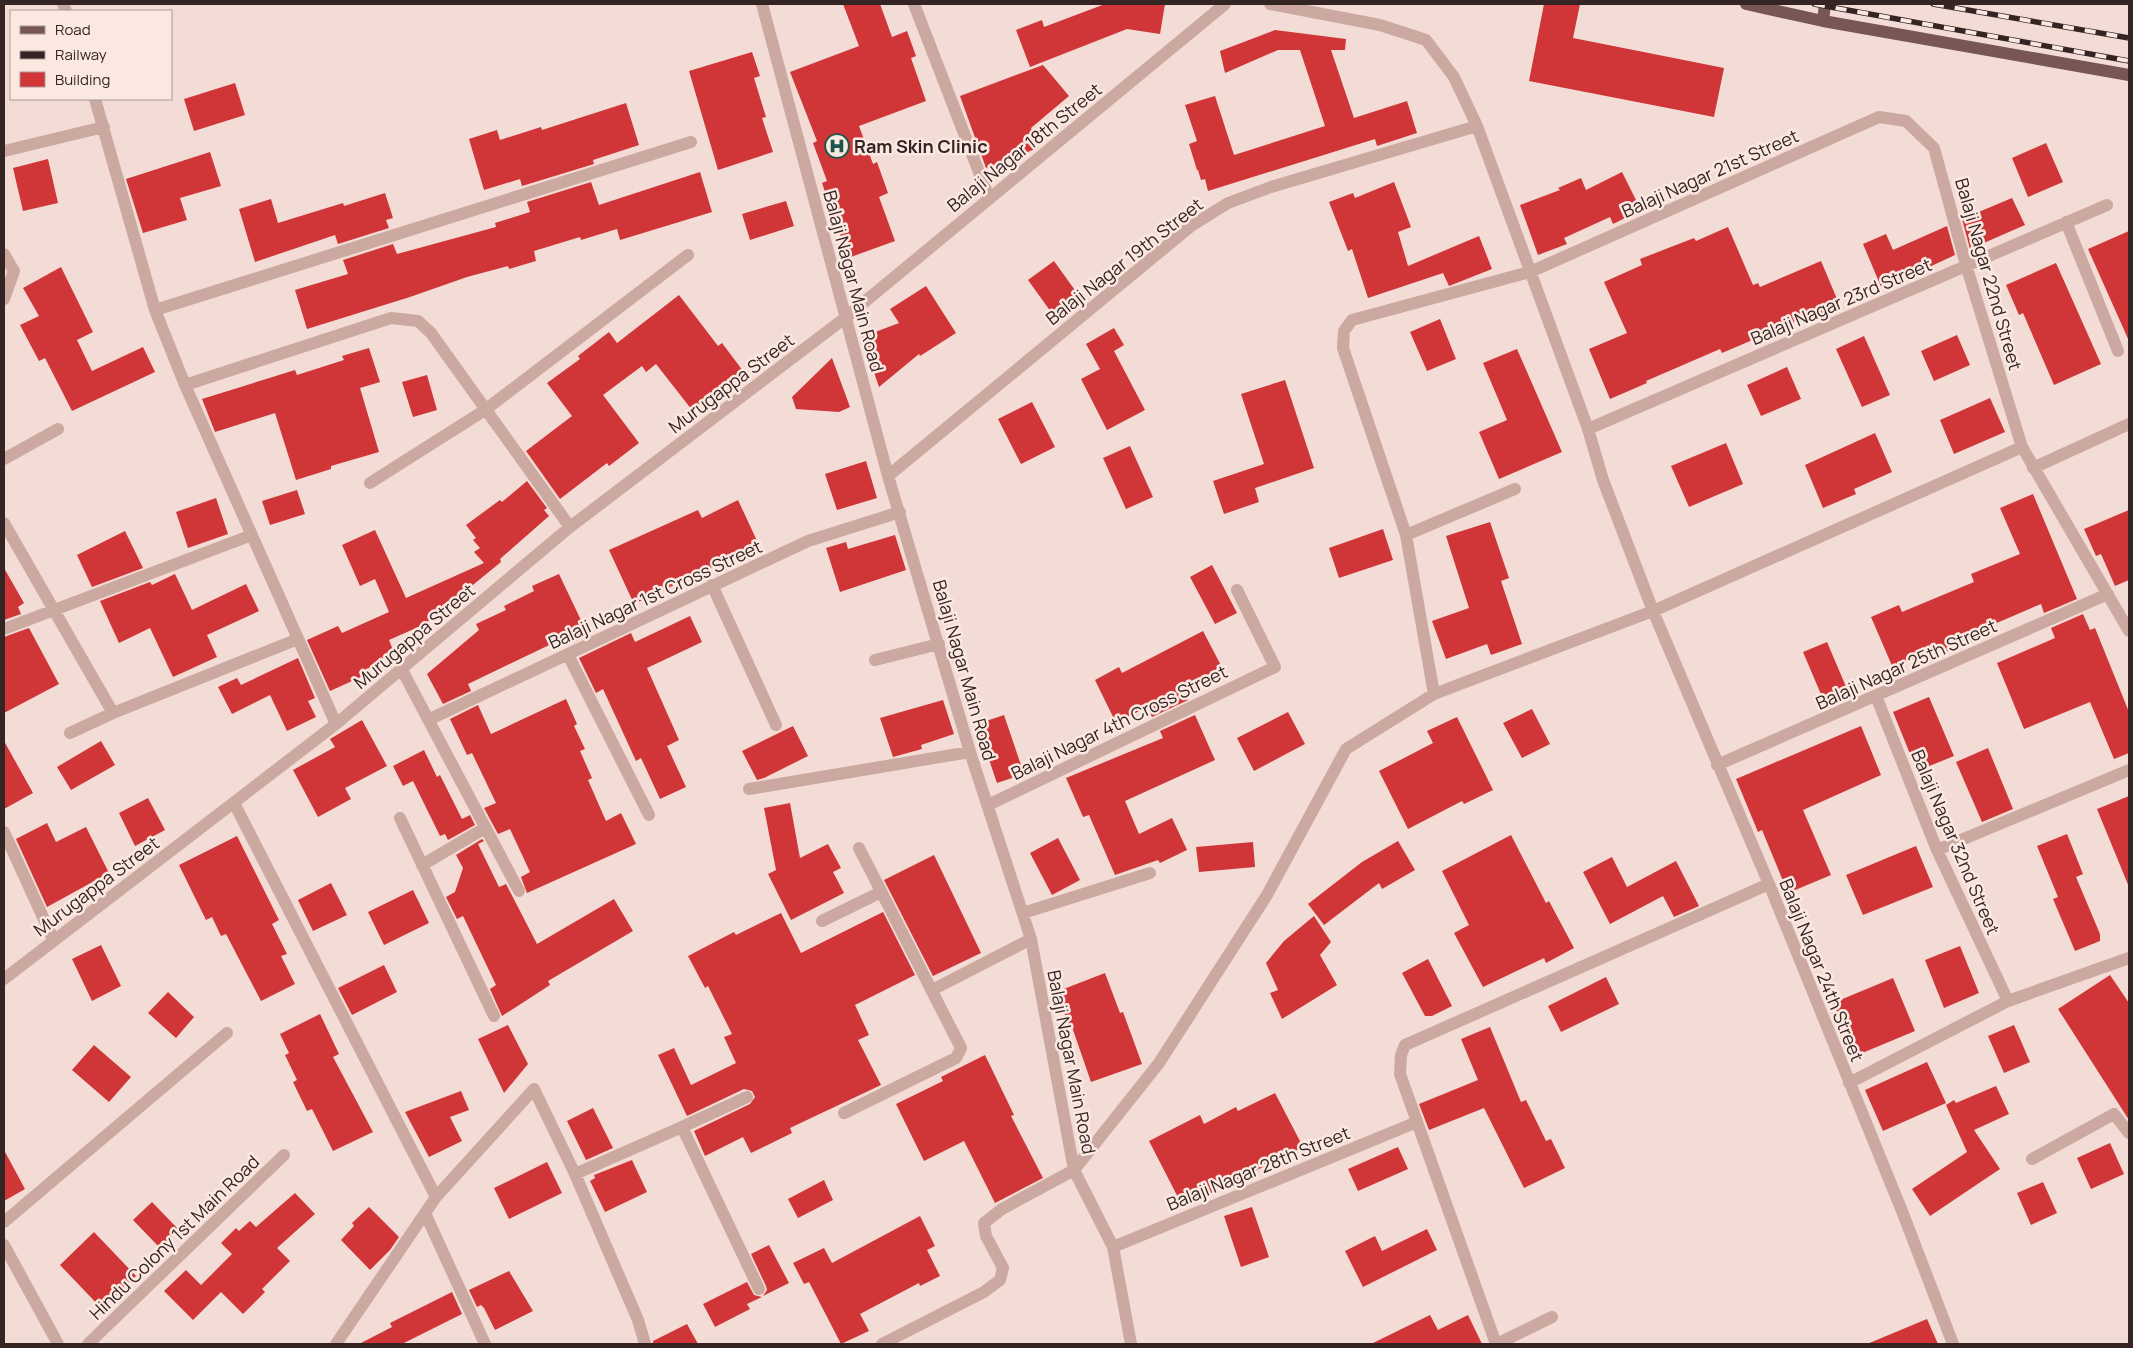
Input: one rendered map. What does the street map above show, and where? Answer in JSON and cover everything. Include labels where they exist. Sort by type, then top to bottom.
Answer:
[{"type":"main road","points":[[1746,4],[1823,21],[2129,76]]},
{"type":"main road","points":[[1823,21],[1825,4]]},
{"type":"street","name":"Balaji Nagar Main Road","points":[[762,4],[888,476],[970,752],[1031,940],[1074,1170],[1113,1247],[1132,1344]]},
{"type":"street","points":[[914,4],[989,198]]},
{"type":"street","name":"Balaji Nagar 18th Street","points":[[845,318],[1225,4]]},
{"type":"street","name":"Balaji Nagar 24th Street","points":[[1270,4],[1380,25],[1426,40],[1454,77],[1477,126],[1588,429],[1603,480],[1653,611],[1768,884],[1953,1344]]},
{"type":"street","points":[[95,100],[155,310],[184,385],[336,724]]},
{"type":"street","name":"Balaji Nagar 21st Street","points":[[1434,694],[1406,535],[1343,348],[1344,331],[1352,320],[1530,272],[1879,117],[1906,121]]},
{"type":"street","name":"Balaji Nagar 22nd Street","points":[[1906,121],[1934,148],[1966,265],[2022,447],[2129,631]]},
{"type":"street","name":"Balaji Nagar 19th Street","points":[[888,476],[1191,226],[1228,203],[1270,187],[1477,126]]},
{"type":"street","points":[[4,151],[104,127]]},
{"type":"street","points":[[155,310],[691,142]]},
{"type":"street","name":"Balaji Nagar 23rd Street","points":[[1588,429],[2107,205]]},
{"type":"street","points":[[2066,222],[2118,351]]},
{"type":"street","points":[[4,254],[14,271],[4,299]]},
{"type":"street","points":[[370,483],[485,410],[688,255]]},
{"type":"street","points":[[184,385],[391,318],[418,321],[430,333],[570,527]]},
{"type":"street","name":"Murugappa Street","points":[[4,979],[53,939],[336,724],[570,527],[845,318]]},
{"type":"street","points":[[2033,468],[2129,424]]},
{"type":"street","points":[[4,459],[58,429]]},
{"type":"street","points":[[882,1344],[984,1292],[1000,1280],[1003,1268],[986,1236],[984,1223],[1002,1209],[1074,1170],[1159,1062],[1268,895],[1346,749],[1434,694],[1653,611],[2022,447]]},
{"type":"street","points":[[1406,535],[1515,489]]},
{"type":"street","name":"Balaji Nagar 1st Cross Street","points":[[430,719],[808,541],[900,512]]},
{"type":"street","points":[[4,523],[113,713]]},
{"type":"street","points":[[4,629],[252,535]]},
{"type":"street","points":[[712,585],[776,726]]},
{"type":"street","name":"Balaji Nagar 4th Cross Street","points":[[988,805],[1275,667],[1237,590]]},
{"type":"street","name":"Balaji Nagar 25th Street","points":[[1717,765],[2108,594]]},
{"type":"street","points":[[70,733],[113,713],[298,639]]},
{"type":"street","points":[[875,660],[939,644]]},
{"type":"street","points":[[568,655],[649,815]]},
{"type":"street","points":[[402,670],[430,719],[519,891]]},
{"type":"street","name":"Balaji Nagar 32nd Street","points":[[1876,696],[1937,850],[2008,1000]]},
{"type":"street","points":[[749,789],[970,752]]},
{"type":"street","points":[[1937,850],[2129,770]]},
{"type":"street","points":[[234,803],[436,1197]]},
{"type":"street","points":[[400,818],[494,1016]]},
{"type":"street","points":[[422,865],[485,828]]},
{"type":"street","points":[[4,832],[53,939]]},
{"type":"street","points":[[844,1113],[959,1054],[959,1041],[859,848]]},
{"type":"street","points":[[1023,913],[1150,873]]},
{"type":"street","points":[[1552,1317],[1496,1344],[1400,1074],[1401,1055],[1405,1045],[1768,884]]},
{"type":"street","points":[[822,921],[881,892]]},
{"type":"street","points":[[932,990],[1031,940]]},
{"type":"street","points":[[1849,1083],[2008,1000],[2128,961]]},
{"type":"street","points":[[4,1222],[227,1033]]},
{"type":"street","points":[[336,1344],[436,1197],[534,1089],[575,1174],[638,1320],[645,1344]]},
{"type":"street","points":[[575,1174],[747,1098]]},
{"type":"street","points":[[2032,1158],[2114,1114],[2129,1133]]},
{"type":"street","name":"Balaji Nagar 28th Street","points":[[1113,1247],[1417,1122]]},
{"type":"street","points":[[682,1127],[759,1290]]},
{"type":"street","name":"Hindu Colony 1st Main Road","points":[[88,1344],[284,1155]]},
{"type":"street","points":[[426,1213],[485,1344]]},
{"type":"street","points":[[4,1245],[58,1344]]},
{"type":"building","points":[[843,4],[880,4],[892,37],[907,31],[916,56],[911,58],[926,101],[859,126],[873,164],[877,162],[888,193],[879,197],[895,241],[848,258],[822,183],[827,181],[813,143],[817,141],[790,72],[859,46]]},
{"type":"building","points":[[1105,4],[1165,4],[1160,34],[1127,29],[1030,67],[1016,30],[1042,20],[1044,27]]},
{"type":"building","points":[[1544,4],[1580,4],[1573,38],[1724,68],[1714,117],[1529,81]]},
{"type":"building","points":[[1275,30],[1346,39],[1345,50],[1331,50],[1354,118],[1407,101],[1417,133],[1377,146],[1375,139],[1208,191],[1205,179],[1201,180],[1189,144],[1197,141],[1185,105],[1215,96],[1234,155],[1325,126],[1300,50],[1278,50],[1225,73],[1220,51]]},
{"type":"building","points":[[752,52],[760,76],[754,78],[766,117],[762,118],[773,152],[718,170],[689,71]]},
{"type":"building","points":[[1043,65],[1069,96],[1031,128],[1038,148],[986,168],[960,96]]},
{"type":"building","points":[[235,83],[245,115],[194,131],[184,99]]},
{"type":"building","points":[[626,103],[639,145],[593,160],[594,164],[522,186],[520,179],[484,190],[469,139],[497,130],[500,140],[541,127],[542,130]]},
{"type":"building","points":[[2046,143],[2063,182],[2028,197],[2012,158]]},
{"type":"building","points":[[210,152],[221,186],[180,198],[187,220],[143,233],[126,179]]},
{"type":"building","points":[[48,159],[58,203],[23,211],[13,168]]},
{"type":"building","points":[[700,172],[712,212],[620,240],[617,229],[581,240],[580,237],[534,251],[536,261],[509,269],[508,266],[467,277],[307,329],[295,290],[348,274],[343,260],[393,244],[397,254],[496,227],[495,223],[530,212],[527,202],[591,182],[599,205]]},
{"type":"building","points":[[1622,172],[1641,210],[1613,224],[1610,217],[1564,238],[1567,244],[1538,255],[1520,205],[1560,190],[1558,188],[1581,178],[1586,190]]},
{"type":"building","points":[[1394,182],[1411,227],[1398,232],[1408,266],[1479,236],[1492,269],[1449,286],[1443,273],[1368,298],[1352,249],[1348,251],[1329,202],[1353,193],[1355,198]]},
{"type":"building","points":[[385,193],[393,218],[386,220],[389,228],[338,244],[335,235],[255,262],[239,209],[271,199],[278,223],[343,203],[344,206]]},
{"type":"building","points":[[2012,198],[2025,225],[1970,249],[1962,219]]},
{"type":"building","points":[[786,201],[794,226],[750,240],[742,214]]},
{"type":"building","points":[[1947,226],[1955,255],[1882,289],[1863,244],[1886,234],[1893,250]]},
{"type":"building","points":[[1728,227],[1753,285],[1758,283],[1760,287],[1821,261],[1840,306],[1807,320],[1806,317],[1722,353],[1720,349],[1610,399],[1589,349],[1627,333],[1604,282],[1642,265],[1640,259],[1694,238],[1696,241]]},
{"type":"building","points":[[2129,231],[2129,341],[2088,249]]},
{"type":"building","points":[[1054,261],[1082,300],[1056,319],[1028,280]]},
{"type":"building","points":[[2056,263],[2101,364],[2054,385],[2023,313],[2019,315],[2006,285]]},
{"type":"building","points":[[61,267],[93,332],[77,340],[92,371],[143,347],[155,372],[72,411],[45,358],[39,361],[20,325],[39,316],[23,288]]},
{"type":"building","points":[[926,286],[956,333],[920,356],[919,354],[879,387],[862,337],[899,323],[890,309]]},
{"type":"building","points":[[679,295],[718,346],[722,343],[743,371],[692,410],[656,364],[646,372],[642,366],[603,395],[639,443],[609,466],[607,463],[560,499],[526,451],[572,416],[547,383],[580,359],[578,356],[609,332],[617,343]]},
{"type":"building","points":[[1440,319],[1456,359],[1427,371],[1410,332]]},
{"type":"building","points":[[1114,328],[1124,345],[1114,351],[1145,410],[1107,430],[1081,379],[1100,369],[1086,344]]},
{"type":"building","points":[[1957,335],[1970,365],[1934,381],[1921,351]]},
{"type":"building","points":[[1864,336],[1890,395],[1862,407],[1836,349]]},
{"type":"building","points":[[369,348],[380,382],[360,388],[379,452],[331,466],[331,469],[296,480],[275,413],[215,432],[202,399],[295,370],[297,375],[344,360],[342,356]]},
{"type":"building","points":[[1517,349],[1562,452],[1499,479],[1479,432],[1507,420],[1483,363]]},
{"type":"building","points":[[832,358],[850,407],[839,412],[796,409],[792,397]]},
{"type":"building","points":[[1787,367],[1801,399],[1761,416],[1747,385]]},
{"type":"building","points":[[427,375],[437,410],[413,417],[402,382]]},
{"type":"building","points":[[1285,380],[1314,468],[1255,488],[1259,502],[1224,514],[1213,481],[1264,464],[1241,394]]},
{"type":"building","points":[[1990,398],[2005,432],[1954,454],[1940,420]]},
{"type":"building","points":[[1032,402],[1055,447],[1021,464],[998,419]]},
{"type":"building","points":[[1875,433],[1892,472],[1854,489],[1856,494],[1823,508],[1805,465]]},
{"type":"building","points":[[1726,443],[1743,484],[1689,507],[1671,466]]},
{"type":"building","points":[[1130,446],[1153,497],[1126,509],[1103,458]]},
{"type":"building","points":[[866,461],[877,498],[837,510],[825,474]]},
{"type":"building","points":[[527,481],[547,508],[544,510],[549,516],[500,559],[501,562],[425,624],[389,640],[393,650],[372,667],[359,672],[361,677],[330,691],[307,640],[338,626],[342,633],[389,612],[375,579],[360,586],[342,545],[375,530],[406,598],[484,563],[474,552],[480,548],[473,540],[476,538],[466,525],[500,500],[502,502]]},
{"type":"building","points":[[297,490],[305,514],[270,525],[262,501]]},
{"type":"building","points":[[2033,494],[2077,599],[2044,613],[2041,604],[1971,634],[1974,641],[1946,652],[1943,646],[1893,668],[1871,617],[1899,605],[1902,612],[1974,582],[1971,574],[2020,554],[2000,508]]},
{"type":"building","points":[[216,498],[228,534],[188,548],[176,512]]},
{"type":"building","points":[[738,500],[758,543],[722,560],[723,562],[634,604],[609,550],[698,510],[702,518]]},
{"type":"building","points":[[2129,510],[2129,580],[2115,586],[2101,554],[2096,556],[2084,529]]},
{"type":"building","points":[[1490,522],[1509,578],[1501,581],[1522,644],[1491,655],[1487,644],[1446,659],[1432,621],[1469,608],[1446,536]]},
{"type":"building","points":[[1383,529],[1393,560],[1339,578],[1329,548]]},
{"type":"building","points":[[125,531],[143,568],[92,587],[77,555]]},
{"type":"building","points":[[895,535],[906,570],[840,592],[826,548],[846,542],[848,549]]},
{"type":"building","points":[[1212,565],[1237,613],[1215,624],[1190,577]]},
{"type":"building","points":[[4,568],[24,603],[18,607],[21,614],[4,620]]},
{"type":"building","points":[[175,574],[192,610],[246,584],[259,611],[207,635],[217,657],[173,677],[150,628],[119,643],[100,601],[150,582],[152,585]]},
{"type":"building","points":[[559,574],[588,635],[572,643],[568,636],[468,684],[471,691],[443,704],[427,674],[479,630],[476,624],[506,610],[504,606],[534,591],[532,586]]},
{"type":"building","points":[[2083,614],[2090,630],[2095,628],[2129,712],[2129,753],[2114,759],[2090,702],[2024,729],[1997,663],[2055,638],[2051,628]]},
{"type":"building","points":[[690,616],[702,642],[647,668],[679,740],[667,746],[686,787],[660,799],[641,758],[636,761],[603,689],[596,693],[579,658],[631,633],[635,642]]},
{"type":"building","points":[[29,628],[59,684],[4,713],[4,637]]},
{"type":"building","points":[[1203,631],[1226,675],[1186,696],[1188,700],[1152,717],[1147,707],[1116,723],[1095,680],[1119,667],[1122,673]]},
{"type":"building","points":[[1827,642],[1847,689],[1823,699],[1803,652]]},
{"type":"building","points":[[298,658],[315,698],[308,701],[316,717],[287,731],[270,695],[232,714],[218,687],[237,678],[241,685]]},
{"type":"building","points":[[1929,697],[1954,756],[1917,771],[1893,712]]},
{"type":"building","points":[[566,699],[577,724],[574,726],[585,749],[580,751],[592,778],[588,780],[606,821],[621,813],[636,844],[527,893],[521,877],[530,872],[510,829],[498,834],[484,808],[496,803],[472,753],[467,755],[450,719],[478,705],[491,734]]},
{"type":"building","points":[[943,700],[954,734],[921,745],[922,749],[893,757],[880,718]]},
{"type":"building","points":[[1532,709],[1550,744],[1522,758],[1503,723]]},
{"type":"building","points":[[1288,712],[1305,744],[1254,771],[1237,738]]},
{"type":"building","points":[[1004,715],[1024,774],[997,783],[977,724]]},
{"type":"building","points":[[1195,715],[1215,760],[1125,801],[1139,834],[1172,818],[1187,850],[1160,863],[1158,860],[1115,875],[1089,815],[1083,817],[1066,778],[1163,738],[1160,731]]},
{"type":"building","points":[[1457,717],[1493,790],[1464,804],[1462,801],[1408,829],[1379,771],[1433,743],[1427,731]]},
{"type":"building","points":[[362,720],[387,766],[345,788],[351,799],[318,817],[293,770],[335,747],[330,739]]},
{"type":"building","points":[[793,726],[808,756],[757,780],[742,751]]},
{"type":"building","points":[[1861,726],[1881,775],[1803,810],[1831,875],[1788,893],[1762,830],[1758,832],[1736,779]]},
{"type":"building","points":[[4,741],[33,793],[4,809]]},
{"type":"building","points":[[101,741],[115,765],[71,790],[57,767]]},
{"type":"building","points":[[1988,748],[2013,809],[1982,822],[1956,762]]},
{"type":"building","points":[[424,750],[437,777],[440,775],[462,819],[470,815],[475,825],[448,840],[445,834],[440,836],[413,781],[403,786],[393,766]]},
{"type":"building","points":[[2129,796],[2129,887],[2097,809]]},
{"type":"building","points":[[148,798],[165,830],[135,846],[119,813]]},
{"type":"building","points":[[790,803],[800,858],[828,844],[841,868],[833,872],[844,893],[791,920],[768,874],[776,870],[764,808]]},
{"type":"building","points":[[47,823],[56,842],[86,827],[109,873],[47,907],[16,839]]},
{"type":"building","points":[[2067,834],[2083,874],[2076,877],[2100,934],[2100,941],[2075,951],[2053,899],[2058,897],[2037,846]]},
{"type":"building","points":[[1511,835],[1546,903],[1549,901],[1574,948],[1546,963],[1544,958],[1483,987],[1454,933],[1469,925],[1442,871]]},
{"type":"building","points":[[237,836],[279,920],[272,924],[287,954],[281,956],[295,984],[261,1001],[226,934],[221,936],[212,917],[206,920],[179,865]]},
{"type":"building","points":[[1058,838],[1080,880],[1052,895],[1030,853]]},
{"type":"building","points":[[482,839],[484,841],[478,844],[499,887],[506,884],[537,944],[614,899],[633,931],[548,981],[550,985],[502,1016],[490,989],[496,985],[463,916],[457,919],[446,897],[455,892],[463,868],[456,855]]},
{"type":"building","points":[[1398,841],[1415,870],[1382,889],[1379,883],[1324,925],[1308,904],[1362,862]]},
{"type":"building","points":[[1253,842],[1255,867],[1199,872],[1196,847]]},
{"type":"building","points":[[1916,846],[1933,887],[1863,915],[1846,875]]},
{"type":"building","points":[[934,855],[981,953],[933,976],[884,880]]},
{"type":"building","points":[[1612,857],[1627,887],[1676,861],[1699,906],[1674,917],[1663,896],[1610,924],[1583,872]]},
{"type":"building","points":[[331,883],[347,915],[313,931],[298,900]]},
{"type":"building","points":[[413,890],[429,923],[384,945],[368,912]]},
{"type":"building","points":[[883,912],[915,975],[855,1005],[869,1035],[858,1040],[881,1085],[790,1128],[792,1133],[751,1153],[743,1137],[705,1156],[694,1131],[750,1104],[755,1097],[752,1091],[744,1089],[687,1116],[658,1055],[674,1048],[691,1085],[736,1063],[724,1037],[732,1034],[708,986],[705,988],[688,956],[734,932],[736,935],[781,913],[801,953]]},
{"type":"building","points":[[1314,916],[1331,942],[1320,955],[1337,985],[1282,1019],[1270,993],[1278,990],[1266,963],[1284,941]]},
{"type":"building","points":[[101,945],[121,986],[92,1001],[72,959]]},
{"type":"building","points":[[1960,946],[1979,993],[1944,1008],[1925,960]]},
{"type":"building","points":[[1428,959],[1452,1006],[1432,1016],[1425,1016],[1402,973]]},
{"type":"building","points":[[384,965],[397,992],[352,1015],[338,988]]},
{"type":"building","points":[[1105,973],[1120,1013],[1123,1012],[1142,1064],[1091,1082],[1071,1024],[1069,1025],[1056,992]]},
{"type":"building","points":[[2110,975],[2129,1003],[2129,1120],[2058,1009]]},
{"type":"building","points":[[1606,977],[1619,1004],[1561,1032],[1548,1006]]},
{"type":"building","points":[[1893,978],[1915,1031],[1855,1056],[1833,1003]]},
{"type":"building","points":[[168,992],[194,1017],[176,1038],[148,1013]]},
{"type":"building","points":[[320,1014],[339,1054],[333,1057],[373,1132],[333,1151],[312,1109],[307,1111],[293,1082],[297,1080],[285,1055],[289,1053],[280,1034]]},
{"type":"building","points":[[508,1025],[528,1064],[504,1093],[478,1039]]},
{"type":"building","points":[[2014,1025],[2030,1062],[2004,1073],[1988,1036]]},
{"type":"building","points":[[1490,1027],[1521,1102],[1526,1100],[1546,1141],[1551,1139],[1565,1168],[1524,1188],[1484,1108],[1429,1130],[1419,1104],[1478,1080],[1461,1039]]},
{"type":"building","points":[[94,1045],[131,1077],[109,1102],[72,1070]]},
{"type":"building","points":[[985,1055],[1014,1115],[1011,1116],[1043,1178],[995,1203],[964,1141],[924,1161],[896,1104],[943,1081],[941,1077]]},
{"type":"building","points":[[1927,1062],[1946,1103],[1883,1131],[1865,1090]]},
{"type":"building","points":[[1996,1086],[2009,1114],[1974,1130],[2000,1169],[1930,1216],[1912,1189],[1967,1152],[1946,1105],[1954,1100],[1956,1103]]},
{"type":"building","points":[[461,1091],[469,1110],[450,1117],[462,1141],[429,1157],[405,1112]]},
{"type":"building","points":[[1275,1093],[1303,1147],[1183,1207],[1149,1141],[1200,1115],[1204,1124],[1236,1107],[1238,1111]]},
{"type":"building","points":[[593,1108],[613,1148],[586,1160],[567,1121]]},
{"type":"building","points":[[2110,1143],[2124,1174],[2091,1189],[2077,1158]]},
{"type":"building","points":[[1398,1147],[1408,1169],[1358,1191],[1348,1169]]},
{"type":"building","points":[[4,1150],[25,1189],[4,1201]]},
{"type":"building","points":[[632,1160],[647,1192],[605,1212],[590,1181],[595,1178],[594,1175]]},
{"type":"building","points":[[547,1162],[562,1193],[509,1219],[494,1188]]},
{"type":"building","points":[[824,1180],[833,1200],[798,1218],[788,1199]]},
{"type":"building","points":[[2043,1182],[2057,1213],[2031,1225],[2017,1193]]},
{"type":"building","points":[[295,1193],[315,1214],[277,1248],[290,1261],[262,1289],[265,1292],[243,1314],[221,1292],[193,1320],[164,1291],[186,1270],[201,1285],[232,1254],[221,1243],[236,1228],[239,1231],[250,1221],[256,1227]]},
{"type":"building","points":[[152,1202],[179,1230],[160,1248],[133,1220]]},
{"type":"building","points":[[369,1207],[399,1237],[390,1250],[370,1270],[341,1240],[354,1226],[352,1223]]},
{"type":"building","points":[[1252,1207],[1269,1257],[1241,1267],[1224,1216]]},
{"type":"building","points":[[920,1216],[935,1246],[927,1250],[940,1276],[920,1286],[919,1283],[860,1314],[869,1331],[841,1344],[809,1282],[804,1284],[793,1263],[824,1248],[832,1263]]},
{"type":"building","points":[[1427,1229],[1437,1250],[1363,1287],[1345,1251],[1375,1236],[1382,1251]]},
{"type":"building","points":[[94,1232],[136,1276],[102,1309],[60,1265]]},
{"type":"building","points":[[769,1245],[789,1283],[763,1296],[767,1290],[766,1286],[751,1254]]},
{"type":"building","points":[[509,1271],[533,1311],[495,1330],[484,1308],[481,1305],[477,1307],[469,1290]]},
{"type":"building","points":[[747,1282],[754,1295],[762,1297],[747,1304],[750,1309],[715,1327],[703,1304]]},
{"type":"building","points":[[452,1292],[462,1314],[402,1344],[359,1344],[392,1327],[390,1323]]},
{"type":"building","points":[[1430,1315],[1438,1330],[1468,1315],[1482,1344],[1371,1344]]},
{"type":"building","points":[[1927,1319],[1938,1344],[1867,1344]]},
{"type":"building","points":[[687,1324],[698,1344],[653,1344],[653,1341]]},
{"type":"railway","points":[[1814,4],[2129,61]]},
{"type":"railway","points":[[1933,4],[2129,38]]},
{"type":"place","name":"Ram Skin Clinic","points":[[837,146]]}]
